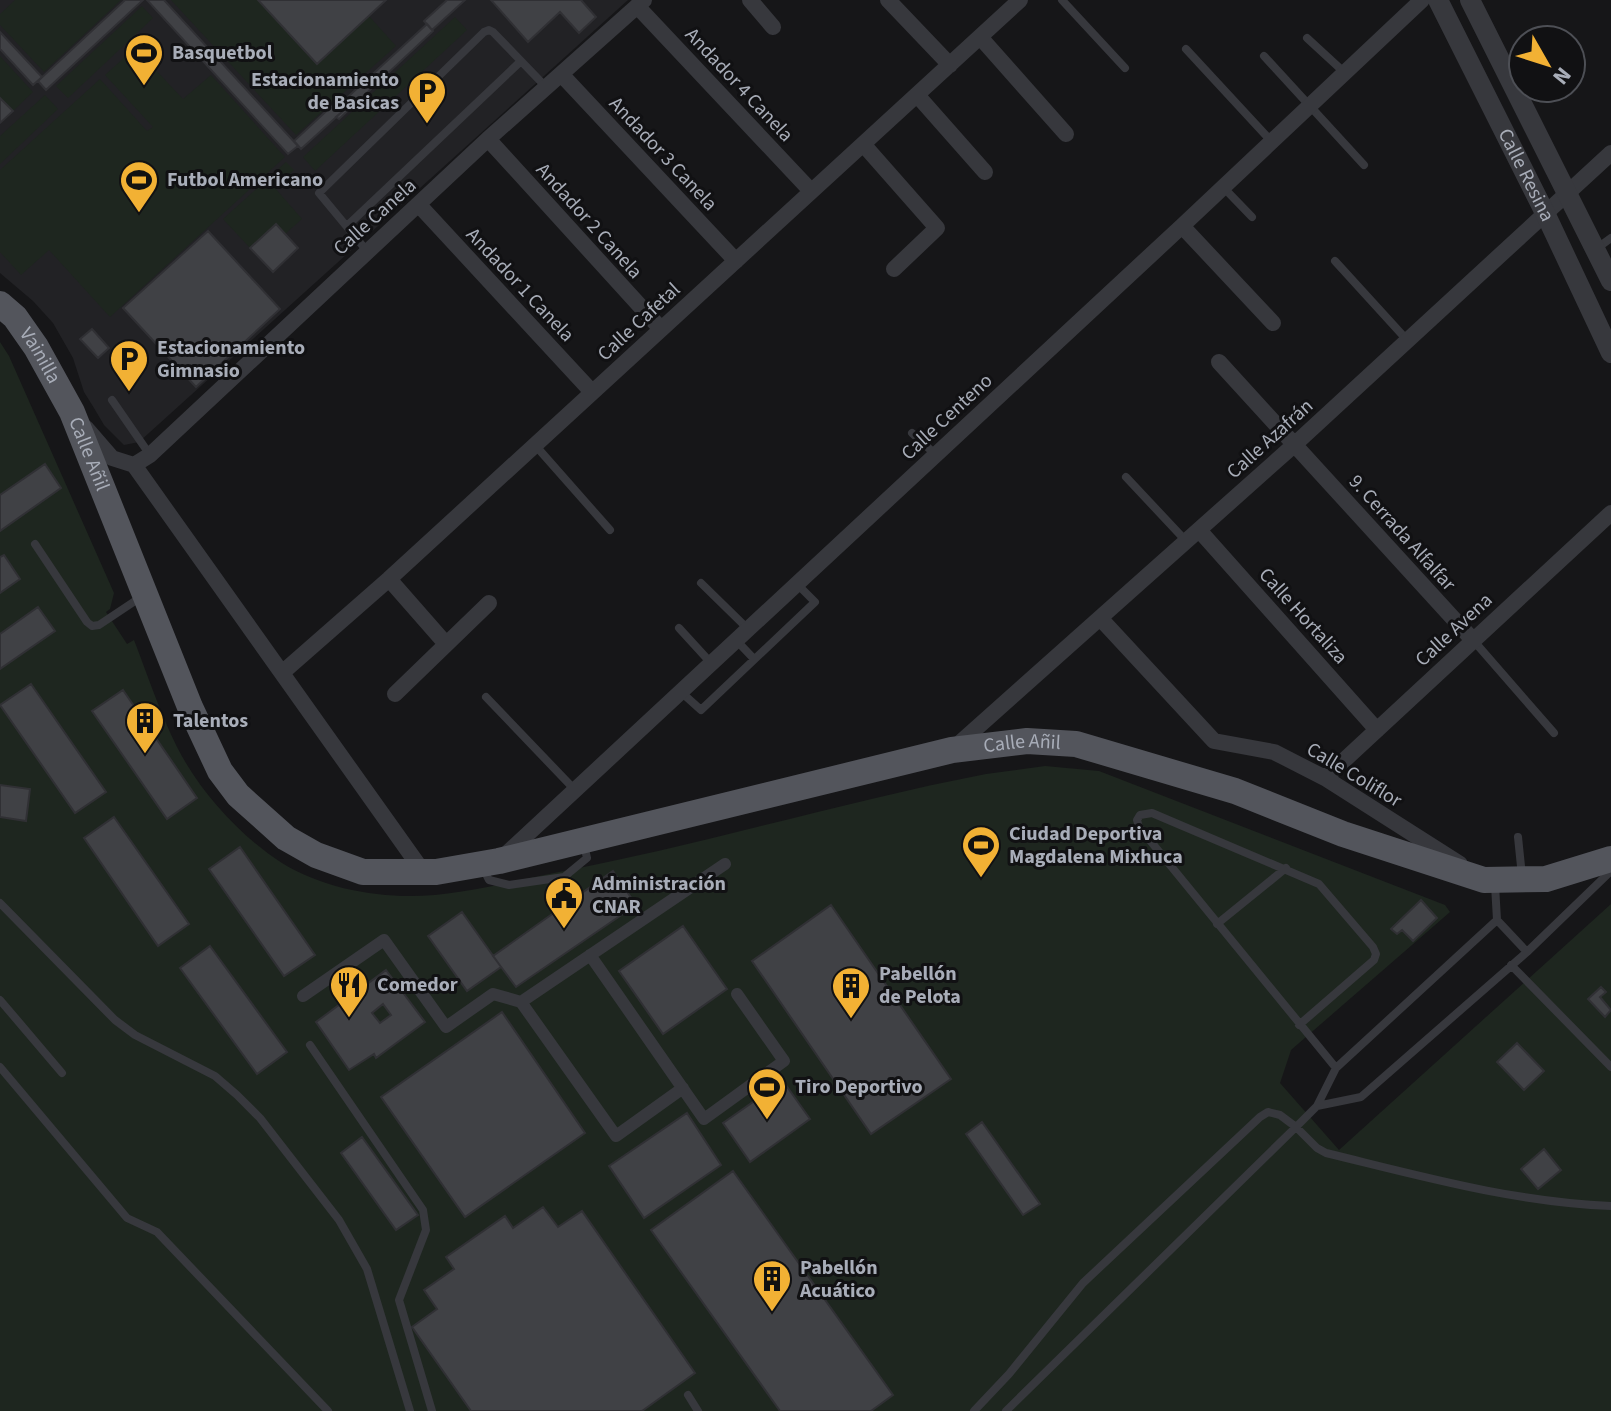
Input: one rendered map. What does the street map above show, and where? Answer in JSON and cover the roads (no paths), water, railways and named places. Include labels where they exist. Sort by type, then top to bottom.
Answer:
[{"type":"main road","name":"Vainilla","points":[[0,304],[15,317],[36,347],[72,412]]},
{"type":"main road","name":"Calle Añil","points":[[72,412],[190,707],[220,771],[249,806],[286,838],[316,855],[363,872],[424,873],[490,863],[952,750],[1027,741],[1076,744],[1235,791],[1343,834],[1490,881],[1546,879],[1611,859]]},
{"type":"street","points":[[750,0],[773,27]]},
{"type":"street","points":[[888,0],[950,65]]},
{"type":"street","name":"Calle Cafetal","points":[[283,672],[389,579],[1020,0]]},
{"type":"street","name":"Calle Centeno","points":[[490,863],[681,692],[1422,0]]},
{"type":"street","name":"Calle Resina","points":[[1438,0],[1611,353]]},
{"type":"street","name":"Calle Resina","points":[[1470,0],[1567,193],[1603,244],[1611,281]]},
{"type":"street","name":"Calle Canela","points":[[134,465],[150,455],[488,139],[641,3]]},
{"type":"street","name":"Andador 4 Canela","points":[[641,3],[811,191]]},
{"type":"street","points":[[980,37],[1066,134]]},
{"type":"street","name":"Andador 3 Canela","points":[[561,74],[736,261]]},
{"type":"street","points":[[917,95],[985,172]]},
{"type":"street","name":"Andador 2 Canela","points":[[488,139],[661,329]]},
{"type":"street","points":[[863,144],[937,228],[894,269]]},
{"type":"street","name":"Calle Azafrán","points":[[952,750],[1294,445],[1611,153]]},
{"type":"street","name":"Andador 1 Canela","points":[[419,205],[592,392]]},
{"type":"street","points":[[1182,226],[1273,323]]},
{"type":"street","name":"9. Cerrada Alfalfar","points":[[1219,362],[1472,639]]},
{"type":"street","name":"Calle Añil","points":[[72,412],[112,458],[134,465],[424,873]]},
{"type":"street","name":"Calle Avena","points":[[1325,778],[1611,513]]},
{"type":"street","name":"Calle Hortaliza","points":[[1193,535],[1377,730]]},
{"type":"street","points":[[389,579],[446,644]]},
{"type":"street","points":[[395,694],[489,603]]},
{"type":"street","name":"Calle Coliflor","points":[[1100,618],[1214,741],[1274,752],[1325,778],[1490,881]]},
{"type":"street","points":[[521,1002],[725,864]]},
{"type":"street","points":[[303,996],[384,940],[446,1027],[493,994],[521,1002],[616,1136],[683,1088]]},
{"type":"street","points":[[590,955],[704,1119],[784,1061],[737,994]]},
{"type":"lane","points":[[1062,0],[1125,68]]},
{"type":"lane","points":[[367,251],[319,196],[321,189],[484,32],[493,32],[546,87]]},
{"type":"lane","points":[[1307,38],[1345,73]]},
{"type":"lane","points":[[1186,49],[1272,142]]},
{"type":"lane","points":[[1264,56],[1364,165]]},
{"type":"lane","points":[[347,226],[521,61]]},
{"type":"lane","points":[[1223,187],[1252,217]]},
{"type":"lane","points":[[1335,261],[1407,340]]},
{"type":"lane","points":[[112,400],[150,455]]},
{"type":"lane","points":[[912,433],[936,455]]},
{"type":"lane","points":[[535,445],[610,530]]},
{"type":"lane","points":[[1126,477],[1193,535]]},
{"type":"lane","points":[[35,544],[92,626],[99,625],[145,595]]},
{"type":"lane","points":[[701,583],[742,635],[754,659]]},
{"type":"lane","points":[[681,692],[701,710],[815,602],[797,584]]},
{"type":"lane","points":[[679,628],[711,663]]},
{"type":"lane","name":"9. Cerrada Alfalfar","points":[[1472,639],[1554,733]]},
{"type":"lane","points":[[486,697],[575,790]]},
{"type":"lane","points":[[1299,1025],[1371,963],[1376,954],[1373,947],[1326,890],[1286,868],[1152,813],[1140,815],[1137,820],[1139,827],[1299,1025],[1336,1068]]},
{"type":"lane","points":[[1518,837],[1523,880]]},
{"type":"lane","points":[[1217,924],[1286,868]]},
{"type":"lane","points":[[1317,1106],[1361,1097],[1527,952],[1611,871]]},
{"type":"lane","points":[[1490,881],[1497,920],[1527,952]]},
{"type":"lane","points":[[0,903],[115,1020],[135,1035],[215,1076],[260,1118],[339,1220],[367,1269],[410,1411]]},
{"type":"lane","points":[[1006,1411],[1317,1106],[1336,1068],[1497,920]]},
{"type":"lane","points":[[1511,965],[1611,1067]]},
{"type":"lane","points":[[0,1000],[62,1073]]},
{"type":"lane","points":[[310,1045],[423,1210],[426,1230],[399,1300],[432,1411]]},
{"type":"lane","points":[[0,1067],[127,1218],[157,1232],[328,1411]]},
{"type":"lane","points":[[974,1411],[1009,1374],[1083,1283],[1268,1112],[1280,1115],[1317,1148],[1340,1157],[1482,1191],[1544,1201],[1611,1206]]},
{"type":"lane","points":[[688,1395],[698,1411]]},
{"type":"place","name":"Basquetbol","points":[[144,87]]},
{"type":"place","name":"Estacionamiento de Basicas","points":[[427,125]]},
{"type":"place","name":"Futbol Americano","points":[[139,214]]},
{"type":"place","name":"Estacionamiento Gimnasio","points":[[129,393]]},
{"type":"place","name":"Talentos","points":[[145,755]]},
{"type":"place","name":"Ciudad Deportiva Magdalena Mixhuca","points":[[981,879]]},
{"type":"place","name":"Administración CNAR","points":[[564,930]]},
{"type":"place","name":"Comedor","points":[[349,1019]]},
{"type":"place","name":"Pabellón de Pelota","points":[[851,1020]]},
{"type":"place","name":"Tiro Deportivo","points":[[767,1121]]},
{"type":"place","name":"Pabellón Acuático","points":[[772,1313]]}]
